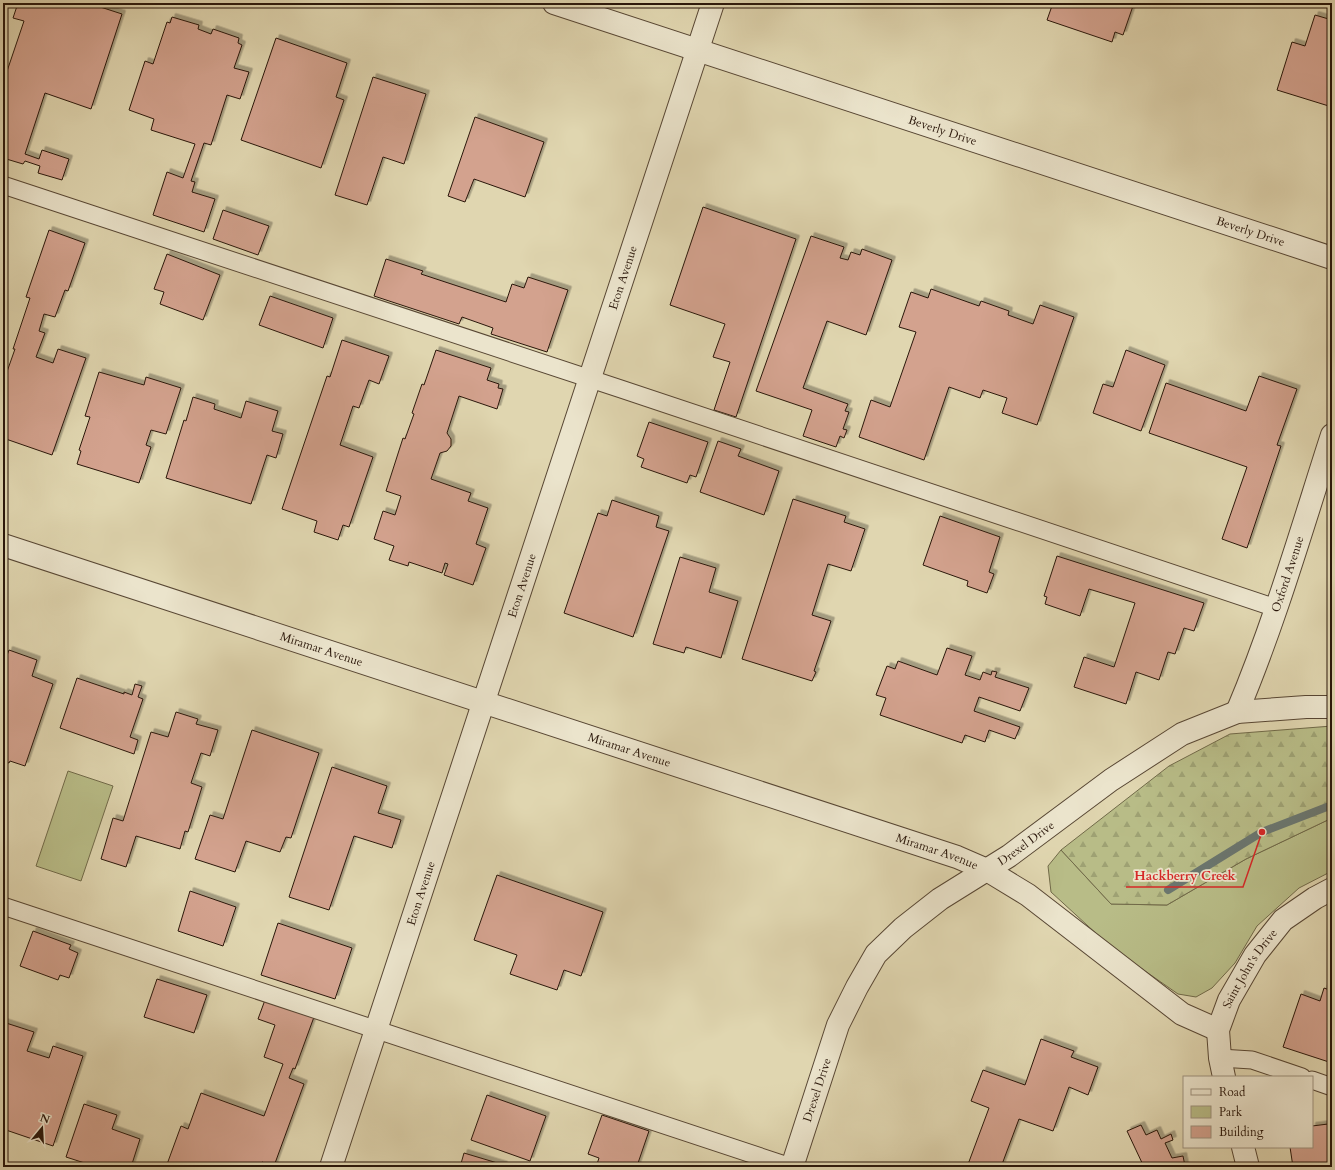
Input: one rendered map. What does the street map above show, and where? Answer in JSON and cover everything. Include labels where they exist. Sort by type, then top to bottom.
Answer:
[{"type":"street","name":"Beverly Drive","points":[[554,3],[1332,258]]},
{"type":"street","name":"Eton Avenue","points":[[330,1167],[712,3]]},
{"type":"street","name":"Oxford Avenue","points":[[1238,712],[1276,608],[1332,435]]},
{"type":"street","name":"Miramar Avenue","points":[[3,545],[484,701],[950,855],[987,870],[1028,895],[1182,1014],[1218,1030]]},
{"type":"street","name":"Drexel Drive","points":[[792,1167],[838,1025],[876,954],[903,928],[940,899],[1009,856],[1112,780],[1182,734],[1238,712],[1306,707],[1332,707]]},
{"type":"street","name":"Saint John's Drive","points":[[1222,1067],[1218,1030],[1229,1000],[1255,955],[1283,920],[1315,898],[1332,889]]},
{"type":"street","points":[[1243,1148],[1248,1167]]},
{"type":"lane","points":[[3,185],[1276,608]]},
{"type":"lane","points":[[3,906],[792,1167]]},
{"type":"lane","points":[[1222,1067],[1252,1060],[1299,1076]]},
{"type":"lane","points":[[1313,1080],[1332,1087]]},
{"type":"green space","points":[[1332,726],[1332,818],[1246,859],[1167,905],[1111,904],[1061,850],[1169,766],[1230,734]]},
{"type":"green space","points":[[68,771],[113,786],[81,881],[36,866]]},
{"type":"green space","points":[[1332,818],[1332,871],[1299,888],[1257,926],[1235,963],[1212,988],[1196,997],[1178,994],[1112,948],[1051,892],[1048,866],[1061,850],[1111,904],[1167,905],[1246,859]]},
{"type":"building","points":[[18,3],[88,3],[122,14],[91,109],[45,93],[25,154],[39,159],[42,150],[69,159],[62,180],[38,173],[40,166],[25,161],[23,164],[3,158],[3,83],[24,21],[13,18]]},
{"type":"building","points":[[1021,3],[1036,3],[1035,7]]},
{"type":"building","points":[[1053,3],[1134,3],[1123,35],[1115,32],[1112,42],[1047,20]]},
{"type":"building","points":[[1315,15],[1332,20],[1332,107],[1277,90],[1292,42],[1305,46]]},
{"type":"building","points":[[172,17],[199,25],[198,29],[211,34],[213,29],[239,38],[238,43],[242,45],[234,68],[249,72],[240,99],[227,95],[211,145],[204,143],[191,181],[195,182],[192,192],[215,199],[204,232],[153,215],[167,172],[183,178],[195,144],[151,130],[154,119],[129,110],[145,61],[153,64],[167,22],[170,23]]},
{"type":"building","points":[[276,38],[347,63],[336,97],[344,100],[321,168],[241,140]]},
{"type":"building","points":[[373,77],[426,94],[404,164],[383,157],[367,205],[335,195]]},
{"type":"building","points":[[475,117],[544,142],[525,197],[474,179],[465,202],[448,196]]},
{"type":"building","points":[[703,207],[796,239],[736,417],[714,410],[730,362],[713,357],[725,324],[670,305]]},
{"type":"building","points":[[223,210],[269,226],[258,255],[213,239]]},
{"type":"building","points":[[49,230],[85,243],[68,291],[65,290],[55,317],[44,314],[39,331],[45,333],[36,357],[53,363],[58,349],[86,358],[52,455],[3,438],[3,383],[30,298],[26,297]]},
{"type":"building","points":[[811,236],[844,247],[840,258],[848,260],[851,252],[860,255],[862,249],[892,260],[866,335],[827,321],[803,388],[848,404],[845,411],[849,412],[843,429],[847,430],[844,438],[840,436],[836,447],[803,436],[812,410],[756,391]]},
{"type":"building","points":[[167,254],[220,275],[203,320],[160,304],[164,292],[154,289]]},
{"type":"building","points":[[386,259],[423,271],[421,274],[506,302],[512,284],[524,288],[528,277],[568,290],[547,352],[491,334],[493,328],[462,317],[459,324],[374,296]]},
{"type":"building","points":[[931,289],[979,306],[981,301],[1009,311],[1008,315],[1033,324],[1040,305],[1074,317],[1037,425],[1002,413],[1007,398],[983,390],[980,398],[949,387],[924,460],[859,437],[871,400],[890,407],[916,332],[899,327],[911,292],[928,298]]},
{"type":"building","points":[[270,296],[333,318],[323,348],[259,325]]},
{"type":"building","points":[[342,340],[389,356],[379,384],[369,380],[359,408],[353,406],[340,445],[373,457],[349,527],[343,525],[338,540],[314,532],[317,521],[282,509],[327,376],[330,377]]},
{"type":"building","points":[[436,350],[491,368],[487,380],[499,384],[498,388],[503,389],[497,409],[459,396],[447,433],[451,439],[451,446],[447,451],[440,453],[431,479],[471,493],[468,501],[488,508],[476,544],[486,548],[473,585],[444,575],[448,564],[445,563],[442,573],[409,562],[408,566],[389,560],[394,546],[374,539],[383,511],[395,515],[401,496],[386,491],[403,438],[405,439],[414,414],[412,413],[422,384],[424,385]]},
{"type":"building","points":[[1126,350],[1165,365],[1141,431],[1093,413],[1103,384],[1113,387]]},
{"type":"building","points":[[99,372],[144,385],[146,377],[181,388],[166,434],[151,430],[146,445],[151,447],[139,483],[77,464],[81,451],[79,450],[90,417],[85,416]]},
{"type":"building","points":[[1259,376],[1297,389],[1277,445],[1281,446],[1247,548],[1222,539],[1247,467],[1149,433],[1166,383],[1246,411]]},
{"type":"building","points":[[193,397],[215,404],[214,409],[241,418],[246,401],[278,411],[272,431],[283,434],[276,458],[267,455],[251,504],[166,478],[184,420],[186,421]]},
{"type":"building","points":[[649,422],[708,442],[696,477],[690,475],[687,483],[641,467],[644,459],[637,456]]},
{"type":"building","points":[[718,441],[741,449],[738,456],[779,471],[764,515],[700,492]]},
{"type":"building","points":[[793,499],[846,516],[844,522],[865,529],[851,571],[828,564],[812,615],[831,621],[812,681],[742,659]]},
{"type":"building","points":[[612,500],[659,516],[656,527],[669,531],[633,637],[564,613],[598,513],[607,516]]},
{"type":"building","points":[[940,516],[1000,537],[989,572],[994,574],[987,593],[967,586],[968,581],[923,565]]},
{"type":"building","points":[[1057,556],[1204,603],[1194,631],[1184,628],[1175,654],[1168,652],[1159,680],[1136,672],[1126,704],[1074,687],[1084,657],[1114,667],[1135,603],[1089,589],[1080,616],[1045,604],[1047,597],[1044,596]]},
{"type":"building","points":[[680,557],[716,568],[709,592],[738,601],[721,658],[686,647],[684,653],[653,644]]},
{"type":"building","points":[[947,648],[972,656],[965,675],[980,680],[983,672],[991,675],[992,671],[997,672],[995,677],[1029,688],[1020,711],[979,697],[974,711],[1020,727],[1015,739],[989,730],[985,742],[965,735],[962,743],[880,715],[886,698],[876,695],[887,666],[895,669],[898,661],[937,675]]},
{"type":"building","points":[[9,650],[37,660],[32,676],[53,684],[25,766],[10,761],[9,763],[3,761],[3,666]]},
{"type":"building","points":[[77,678],[124,694],[124,692],[132,695],[135,684],[142,686],[138,697],[143,699],[130,737],[138,740],[134,754],[60,728]]},
{"type":"building","points":[[176,712],[198,719],[196,724],[218,730],[210,756],[201,753],[191,783],[202,787],[188,832],[185,831],[180,849],[136,836],[126,867],[101,859],[113,818],[123,821],[151,732],[168,737]]},
{"type":"building","points":[[252,730],[319,753],[291,838],[286,837],[280,852],[246,841],[235,872],[195,859],[210,815],[223,819]]},
{"type":"building","points":[[332,767],[387,786],[378,813],[401,820],[392,848],[354,836],[329,910],[289,897]]},
{"type":"building","points":[[497,875],[603,912],[581,976],[564,970],[557,990],[510,974],[517,955],[474,940]]},
{"type":"building","points":[[190,891],[236,907],[223,946],[178,931]]},
{"type":"building","points":[[278,923],[352,948],[335,999],[261,975]]},
{"type":"building","points":[[33,931],[71,945],[69,949],[78,953],[69,978],[60,975],[58,980],[20,966]]},
{"type":"building","points":[[157,979],[207,995],[194,1033],[144,1017]]},
{"type":"building","points":[[1324,988],[1332,991],[1332,1063],[1283,1047],[1301,994],[1320,1001]]},
{"type":"building","points":[[265,1000],[314,1017],[295,1069],[293,1068],[289,1078],[304,1084],[274,1166],[262,1162],[260,1167],[166,1167],[181,1126],[188,1129],[201,1093],[264,1116],[283,1064],[264,1057],[275,1025],[258,1019]]},
{"type":"building","points":[[3,1022],[34,1032],[27,1051],[49,1058],[53,1046],[83,1056],[53,1146],[3,1129]]},
{"type":"building","points":[[1041,1039],[1074,1051],[1071,1057],[1098,1067],[1088,1095],[1069,1087],[1053,1131],[1019,1119],[1001,1167],[967,1167],[989,1108],[971,1101],[983,1070],[1025,1085]]},
{"type":"building","points":[[487,1095],[546,1116],[530,1161],[471,1140]]},
{"type":"building","points":[[84,1104],[117,1115],[112,1129],[140,1139],[131,1167],[97,1167],[66,1157]]},
{"type":"building","points":[[602,1115],[649,1131],[637,1166],[640,1167],[596,1167],[599,1158],[588,1154]]},
{"type":"building","points":[[1328,1124],[1332,1151],[1332,1163],[1327,1163],[1327,1167],[1293,1167],[1290,1148],[1313,1148],[1313,1126]]},
{"type":"building","points":[[1141,1125],[1146,1135],[1157,1130],[1161,1139],[1171,1134],[1173,1140],[1165,1143],[1172,1158],[1183,1156],[1185,1166],[1144,1167],[1127,1131]]},
{"type":"building","points":[[464,1153],[504,1165],[503,1167],[460,1167]]},
{"type":"waterway","points":[[1168,890],[1262,832],[1332,805]]},
{"type":"place","name":"Hackberry Creek","points":[[1262,832]]}]
